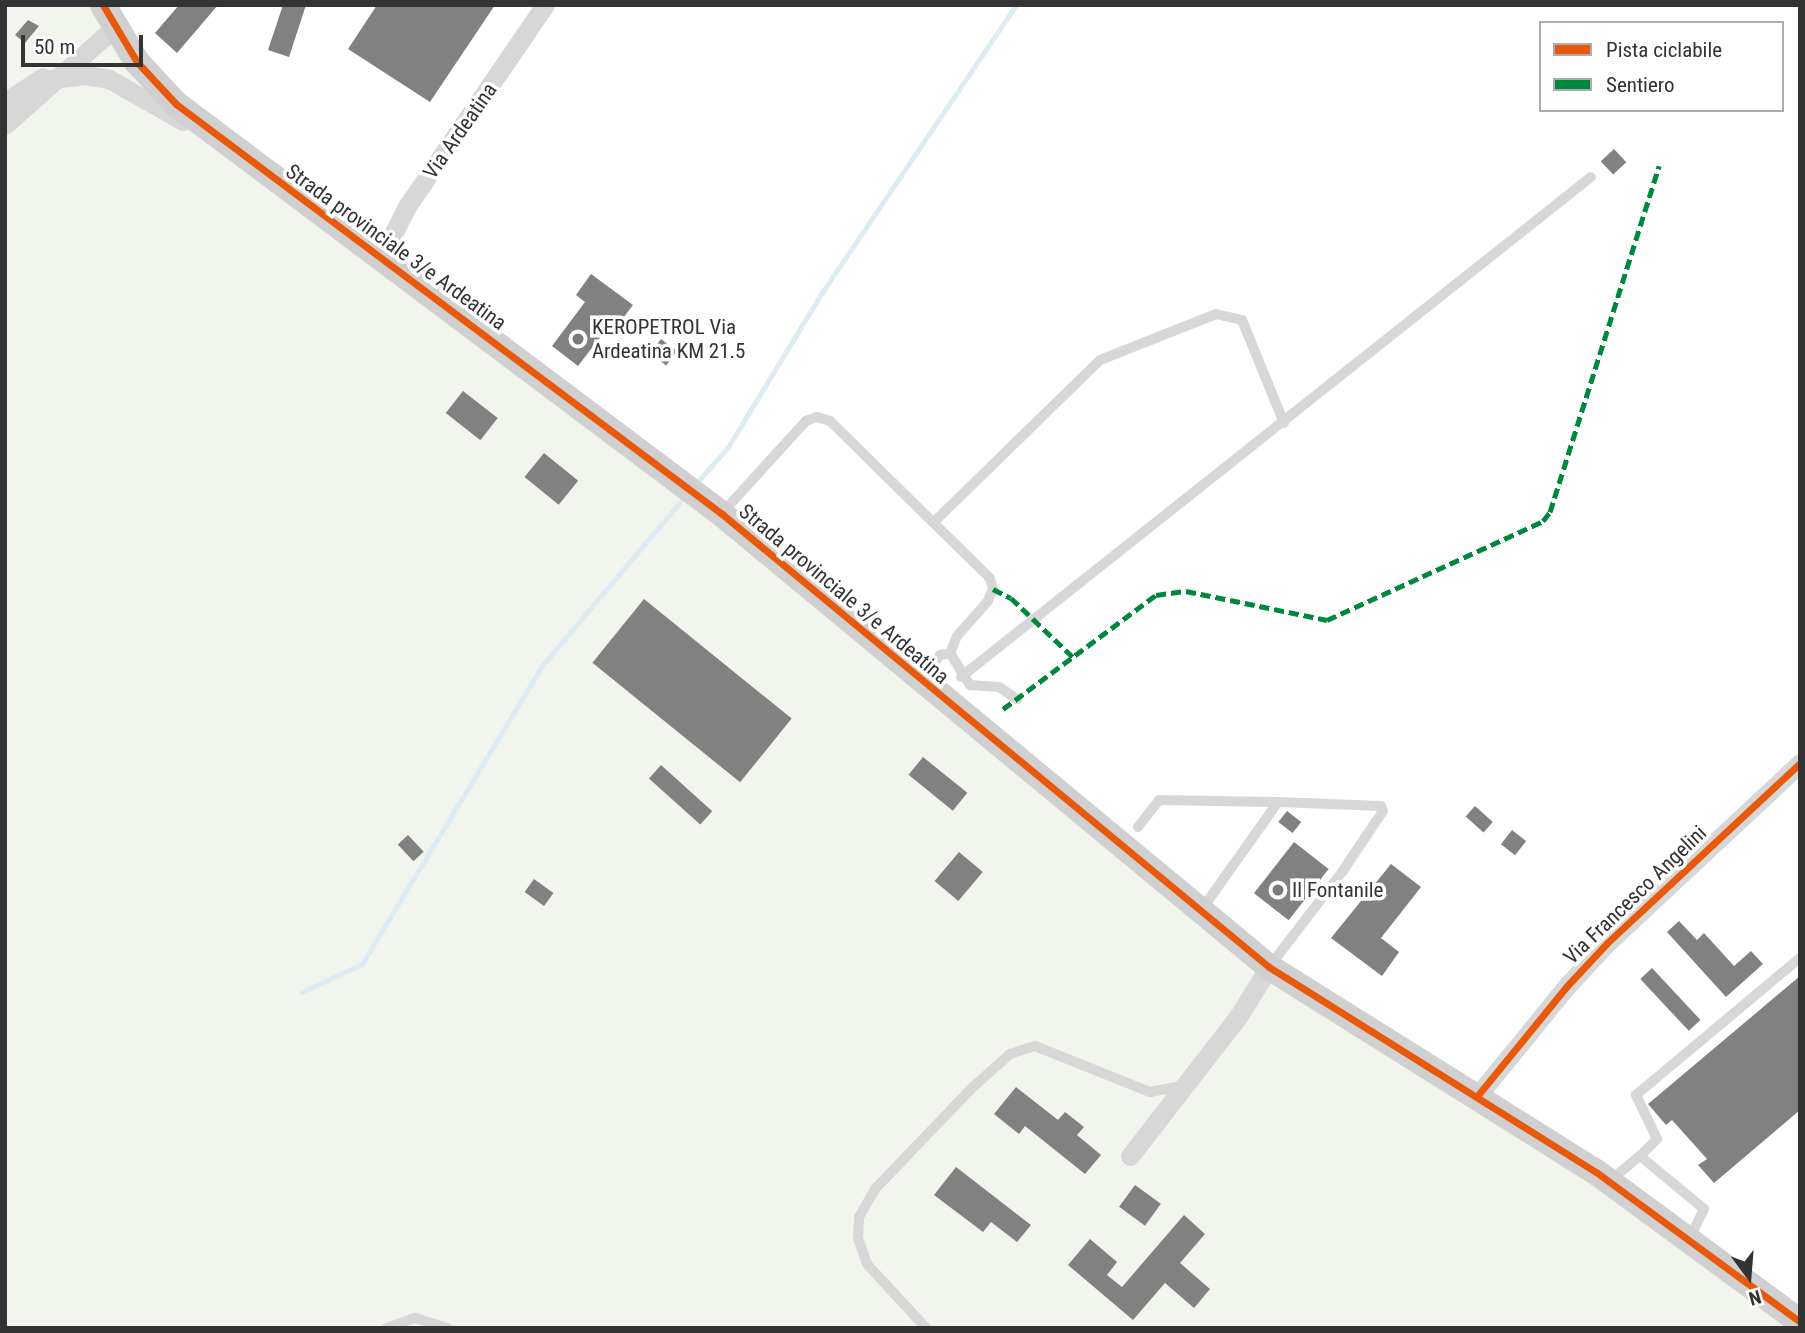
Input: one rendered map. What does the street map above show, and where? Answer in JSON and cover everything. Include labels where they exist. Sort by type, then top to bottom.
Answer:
[{"type":"main road","name":"Strada provinciale 3/e Ardeatina","points":[[109,16],[154,83],[263,171],[722,514],[1199,913],[1269,967],[1478,1095],[1609,1182],[1800,1322]]},
{"type":"street","name":"Via Ardeatina","points":[[389,263],[394,232],[408,205],[545,5]]},
{"type":"street","points":[[5,125],[75,60],[109,16]]},
{"type":"street","points":[[5,102],[75,60]]},
{"type":"street","points":[[52,79],[85,75],[120,84],[263,171]]},
{"type":"street","name":"Via Francesco Angelini","points":[[1478,1095],[1599,952],[1800,763]]},
{"type":"street","points":[[1130,1156],[1238,1017],[1269,967]]},
{"type":"lane","points":[[961,677],[1591,177]]},
{"type":"lane","points":[[934,522],[1100,360],[1216,314],[1242,320],[1284,423]]},
{"type":"lane","points":[[722,514],[806,421],[817,417],[830,421],[982,569],[993,589],[957,636],[950,653],[961,677],[970,685],[999,687],[1017,699]]},
{"type":"lane","points":[[921,682],[940,655],[950,653]]},
{"type":"lane","points":[[1138,827],[1159,800],[1278,802],[1383,808],[1342,872],[1269,967]]},
{"type":"lane","points":[[1199,913],[1278,802]]},
{"type":"lane","points":[[1609,1182],[1657,1139],[1636,1095],[1800,958]]},
{"type":"lane","points":[[926,1328],[867,1264],[859,1247],[859,1217],[876,1188],[973,1087],[1010,1054],[1035,1046],[1150,1092],[1164,1093],[1186,1083]]},
{"type":"lane","points":[[1640,1156],[1704,1209],[1688,1240]]},
{"type":"lane","points":[[387,1328],[415,1318],[447,1328]]},
{"type":"shaded area","points":[[5,5],[91,5],[107,33],[1199,913],[1478,1095],[1791,1328],[5,1328]]},
{"type":"building","points":[[179,5],[218,5],[177,53],[155,33]]},
{"type":"building","points":[[283,5],[306,5],[289,57],[268,50]]},
{"type":"building","points":[[377,5],[495,5],[430,102],[348,49]]},
{"type":"building","points":[[28,20],[39,26],[25,43],[15,35]]},
{"type":"building","points":[[1614,149],[1626,162],[1613,174],[1601,161]]},
{"type":"building","points":[[591,274],[633,305],[617,326],[612,322],[578,366],[552,346],[585,302],[576,295]]},
{"type":"building","points":[[661,339],[677,351],[666,365],[650,353]]},
{"type":"building","points":[[463,391],[498,418],[480,440],[446,413]]},
{"type":"building","points":[[544,453],[578,481],[559,505],[524,477]]},
{"type":"building","points":[[644,599],[792,719],[740,782],[592,663]]},
{"type":"building","points":[[923,757],[967,793],[953,811],[909,775]]},
{"type":"building","points":[[661,765],[712,811],[700,825],[649,778]]},
{"type":"building","points":[[1475,806],[1493,822],[1483,832],[1466,816]]},
{"type":"building","points":[[1287,811],[1301,822],[1293,833],[1278,822]]},
{"type":"building","points":[[1512,830],[1526,841],[1515,855],[1501,844]]},
{"type":"building","points":[[408,835],[424,852],[413,861],[398,845]]},
{"type":"building","points":[[1294,842],[1329,869],[1289,920],[1254,893]]},
{"type":"building","points":[[959,852],[983,872],[958,901],[935,881]]},
{"type":"building","points":[[1391,864],[1421,887],[1381,938],[1399,952],[1382,976],[1331,938]]},
{"type":"building","points":[[534,879],[553,893],[544,906],[525,892]]},
{"type":"building","points":[[1679,921],[1697,940],[1704,933],[1734,966],[1751,951],[1763,964],[1726,997],[1667,932]]},
{"type":"building","points":[[1652,968],[1700,1020],[1689,1031],[1640,979]]},
{"type":"building","points":[[1800,976],[1800,1110],[1714,1183],[1698,1165],[1707,1159],[1672,1120],[1666,1125],[1648,1104]]},
{"type":"building","points":[[1016,1087],[1058,1120],[1065,1112],[1084,1127],[1077,1135],[1101,1155],[1085,1174],[1025,1126],[1019,1134],[994,1114]]},
{"type":"building","points":[[956,1167],[1031,1225],[1017,1242],[991,1222],[983,1232],[934,1195]]},
{"type":"building","points":[[1135,1185],[1161,1204],[1145,1226],[1119,1207]]},
{"type":"building","points":[[1184,1215],[1205,1234],[1180,1263],[1210,1289],[1194,1308],[1165,1283],[1133,1320],[1068,1265],[1090,1239],[1117,1262],[1107,1275],[1122,1287]]},
{"type":"waterway","points":[[700,479],[728,447],[823,291],[1016,5]]},
{"type":"waterway","points":[[302,992],[362,964],[541,667],[681,501]]},
{"type":"marked path","points":[[1003,709],[1156,595],[1186,591],[1327,620],[1543,521],[1550,512],[1659,166]]},
{"type":"marked path","points":[[993,589],[1011,598],[1074,658]]},
{"type":"cycle path","points":[[103,5],[137,62],[176,104],[722,514],[1269,967],[1596,1172],[1800,1322]]},
{"type":"cycle path","points":[[1478,1095],[1566,987],[1607,943],[1800,763]]},
{"type":"place","name":"KEROPETROL Via Ardeatina KM 21.5","points":[[578,339]]},
{"type":"place","name":"Il Fontanile","points":[[1278,890]]}]
